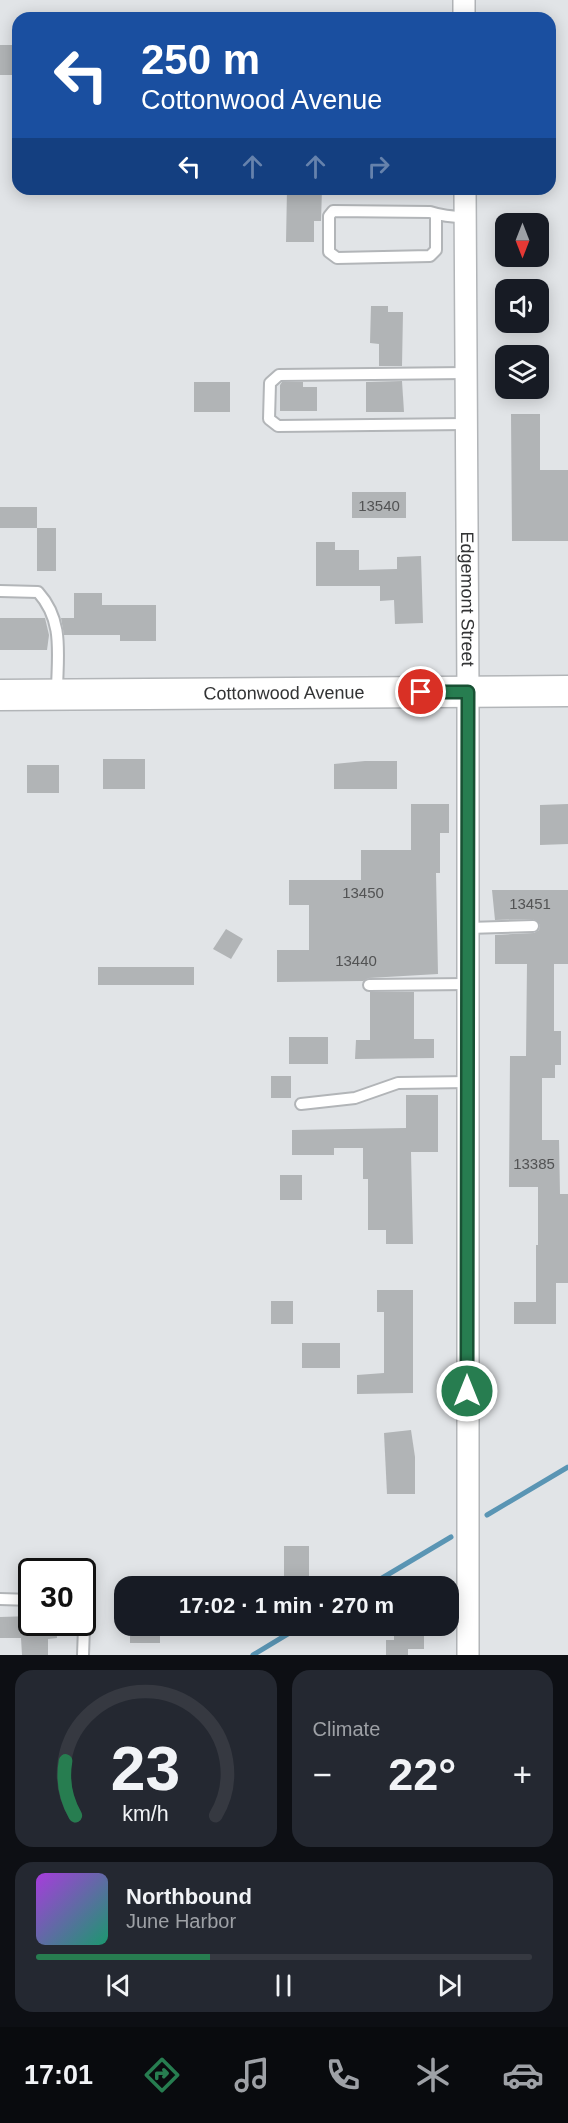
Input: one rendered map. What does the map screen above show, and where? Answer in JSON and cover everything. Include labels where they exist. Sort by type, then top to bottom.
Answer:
[{"type":"street","name":"Edgemont Street","points":[[465,195],[468,692],[468,1655]]},
{"type":"street","name":"Cottonwood Avenue","points":[[0,695],[568,691]]},
{"type":"lane","points":[[436,214],[436,250],[429,256],[337,258],[329,252],[329,216],[333,211],[436,214],[465,217]]},
{"type":"lane","points":[[466,373],[279,375],[270,383],[267,409],[269,419],[278,426],[466,424]]},
{"type":"lane","points":[[0,591],[38,592],[49,605],[56,619],[57,695]]},
{"type":"lane","points":[[468,928],[533,926]]},
{"type":"lane","points":[[369,985],[468,984]]},
{"type":"lane","points":[[301,1104],[355,1098],[398,1083],[468,1082]]},
{"type":"lane","points":[[0,1599],[18,1599]]},
{"type":"lane","points":[[83,1655],[84,1636]]},
{"type":"building","points":[[0,45],[12,45],[12,75],[0,75]]},
{"type":"building","points":[[287,195],[322,195],[321,221],[314,221],[314,242],[286,242]]},
{"type":"building","points":[[371,306],[388,306],[388,312],[403,312],[402,366],[379,366],[379,344],[370,343]]},
{"type":"building","points":[[402,381],[404,412],[366,412],[366,382]]},
{"type":"building","points":[[194,382],[230,382],[230,412],[194,412]]},
{"type":"building","points":[[282,382],[303,382],[303,387],[317,387],[317,411],[280,411]]},
{"type":"building","points":[[511,414],[540,414],[540,470],[568,470],[568,541],[512,541]]},
{"type":"building","points":[[352,492],[406,492],[406,518],[352,518]]},
{"type":"building","points":[[0,507],[37,507],[37,528],[0,528]]},
{"type":"building","points":[[37,528],[56,528],[56,571],[37,571]]},
{"type":"building","points":[[316,542],[335,542],[335,550],[359,550],[359,570],[397,569],[397,557],[421,556],[423,623],[395,624],[394,600],[380,601],[380,586],[316,586]]},
{"type":"building","points":[[74,593],[102,593],[102,605],[156,605],[156,641],[120,641],[120,635],[64,635],[61,618],[74,618]]},
{"type":"building","points":[[0,618],[45,618],[49,635],[47,650],[0,650]]},
{"type":"building","points":[[103,759],[145,759],[145,789],[103,789]]},
{"type":"building","points":[[397,761],[397,789],[334,789],[334,764]]},
{"type":"building","points":[[27,765],[59,765],[59,793],[27,793]]},
{"type":"building","points":[[411,804],[449,804],[449,833],[440,833],[440,873],[436,873],[438,974],[369,978],[363,981],[277,982],[277,950],[309,950],[309,905],[289,905],[289,880],[361,880],[361,850],[411,850]]},
{"type":"building","points":[[568,804],[568,844],[540,845],[540,805]]},
{"type":"building","points":[[492,890],[568,890],[568,964],[554,964],[554,1031],[561,1031],[561,1065],[555,1065],[555,1078],[542,1078],[542,1140],[559,1140],[560,1194],[568,1194],[568,1283],[556,1283],[556,1324],[514,1324],[514,1302],[536,1302],[538,1187],[509,1187],[510,1056],[526,1056],[527,964],[495,964],[495,935],[534,933],[539,930],[540,925],[533,919],[495,920]]},
{"type":"building","points":[[226,929],[243,939],[231,959],[213,949]]},
{"type":"building","points":[[98,967],[194,967],[194,985],[98,985]]},
{"type":"building","points":[[370,992],[414,992],[414,1039],[434,1039],[434,1058],[355,1059],[356,1040],[370,1040]]},
{"type":"building","points":[[289,1037],[328,1037],[328,1064],[289,1064]]},
{"type":"building","points":[[271,1076],[291,1076],[291,1098],[271,1098]]},
{"type":"building","points":[[406,1095],[438,1095],[438,1152],[411,1152],[413,1244],[386,1244],[386,1230],[368,1230],[368,1179],[363,1179],[363,1148],[334,1148],[334,1155],[292,1155],[292,1130],[406,1128]]},
{"type":"building","points":[[280,1175],[302,1175],[302,1200],[280,1200]]},
{"type":"building","points":[[377,1290],[413,1290],[413,1393],[357,1394],[357,1375],[384,1373],[384,1312],[377,1312]]},
{"type":"building","points":[[271,1301],[293,1301],[293,1324],[271,1324]]},
{"type":"building","points":[[302,1343],[340,1343],[340,1368],[302,1368]]},
{"type":"building","points":[[411,1430],[415,1457],[415,1494],[387,1494],[384,1433]]},
{"type":"building","points":[[284,1546],[309,1546],[309,1576],[284,1576]]},
{"type":"building","points":[[18,1616],[18,1636],[57,1636],[57,1638],[48,1639],[48,1655],[22,1655],[21,1638],[0,1638],[0,1617]]},
{"type":"building","points":[[130,1636],[160,1636],[160,1643],[130,1643]]},
{"type":"building","points":[[394,1636],[424,1636],[424,1649],[408,1649],[408,1655],[386,1655],[386,1640],[394,1640]]},
{"type":"waterway","points":[[487,1515],[568,1467]]},
{"type":"waterway","points":[[385,1576],[451,1537]]},
{"type":"waterway","points":[[253,1655],[284,1636]]},
{"type":"route","points":[[421,692],[468,692],[467,1391]]}]
